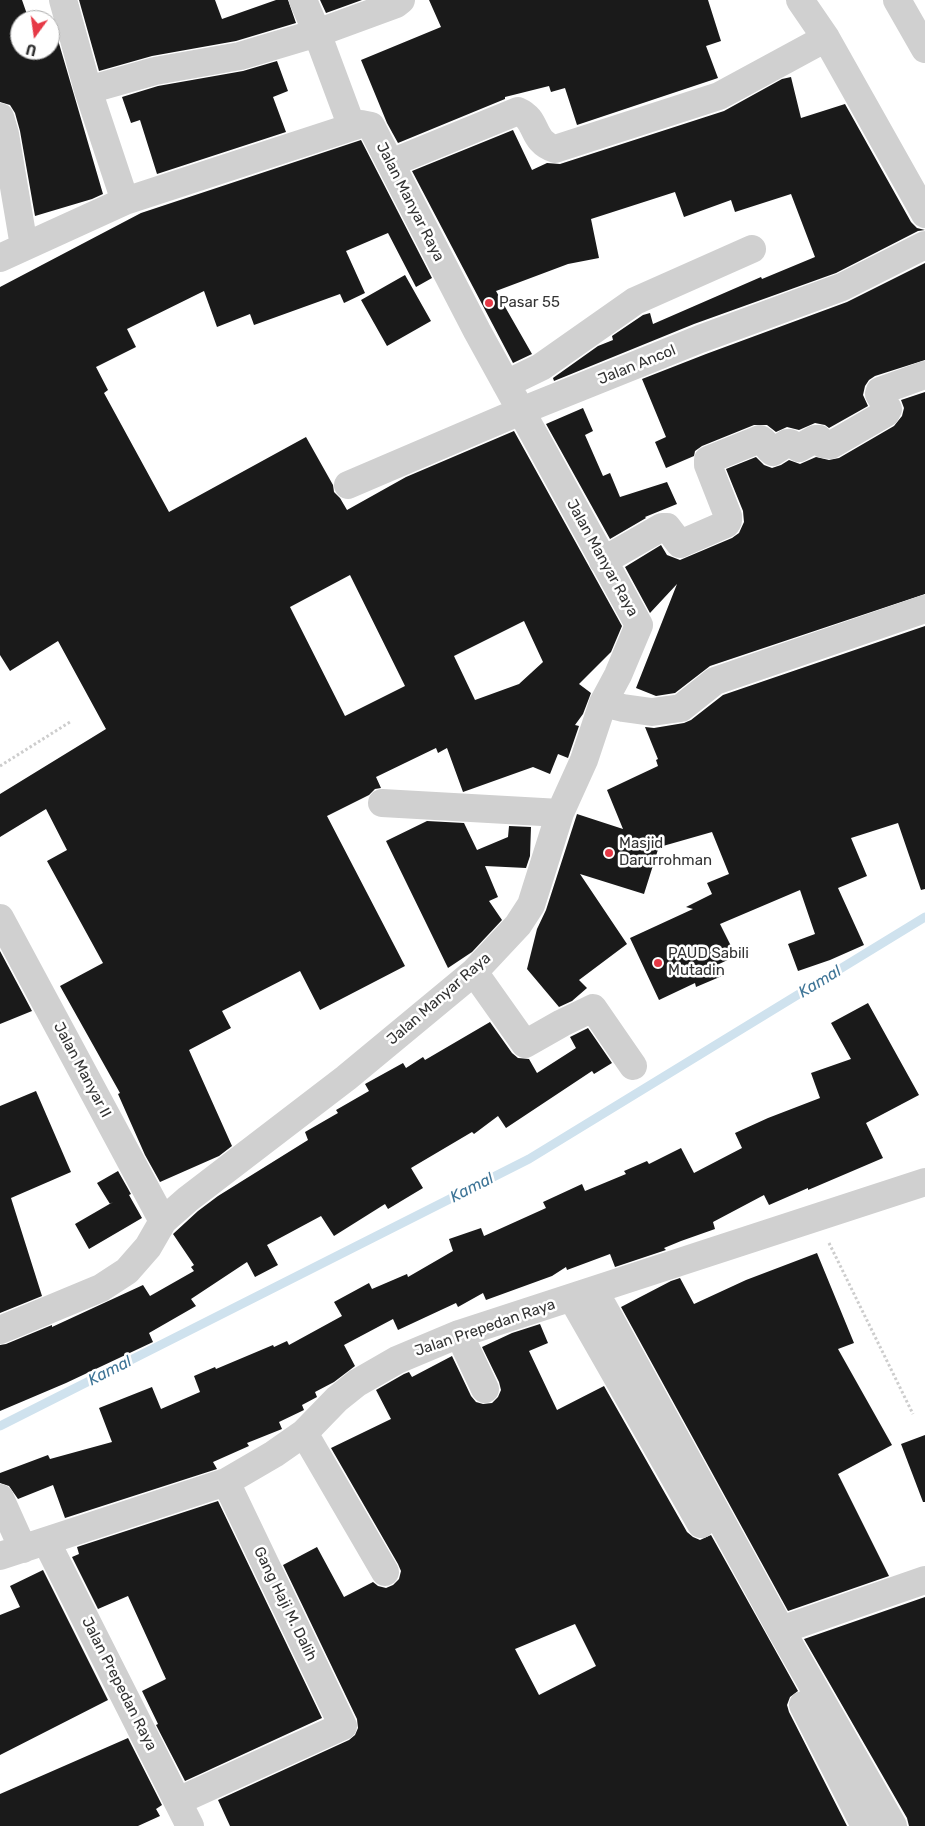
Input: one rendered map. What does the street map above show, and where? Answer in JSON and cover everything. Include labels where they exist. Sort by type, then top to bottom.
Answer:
[{"type":"street","points":[[63,0],[88,90],[125,201]]},
{"type":"street","points":[[304,0],[352,127]]},
{"type":"street","points":[[88,90],[155,71],[240,56],[317,33],[396,4],[400,0]]},
{"type":"street","points":[[800,0],[826,38],[925,214]]},
{"type":"street","points":[[897,0],[924,44]]},
{"type":"street","points":[[390,163],[518,111],[528,117],[540,140],[546,146],[555,149],[719,96],[826,38]]},
{"type":"street","points":[[0,117],[5,134],[24,246]]},
{"type":"street","name":"Jalan Manyar Raya","points":[[0,258],[125,201],[361,124],[371,126],[477,331],[639,625],[618,675],[603,703],[584,760],[560,813],[531,905],[518,925],[474,972],[346,1078],[188,1199],[163,1221],[148,1247],[127,1271],[101,1288],[0,1330]]},
{"type":"street","name":"Jalan Ancol","points":[[348,485],[521,411],[700,339],[842,287],[925,245]]},
{"type":"street","points":[[506,384],[541,367],[634,301],[752,248]]},
{"type":"street","points":[[604,561],[662,527],[667,527],[680,544],[726,524],[728,516],[708,465],[708,460],[760,439],[773,452],[787,443],[799,448],[815,439],[819,439],[823,444],[831,445],[886,413],[887,405],[879,394],[880,391],[925,375]]},
{"type":"street","points":[[603,703],[652,712],[681,708],[715,681],[925,609]]},
{"type":"street","points":[[382,803],[560,813]]},
{"type":"street","name":"Jalan Manyar II","points":[[0,918],[163,1221]]},
{"type":"street","points":[[474,972],[525,1044],[593,1008],[633,1066]]},
{"type":"street","name":"Jalan Prepedan Raya","points":[[190,1826],[178,1801],[23,1549],[226,1482],[274,1454],[304,1433],[337,1399],[356,1383],[397,1360],[459,1334],[925,1182]]},
{"type":"street","points":[[583,1294],[893,1826]]},
{"type":"street","points":[[583,1294],[781,1663],[865,1826]]},
{"type":"street","points":[[459,1334],[485,1388]]},
{"type":"street","points":[[304,1433],[385,1572]]},
{"type":"street","name":"Gang Haji M. Dalih","points":[[178,1801],[343,1726],[226,1482]]},
{"type":"street","points":[[0,1498],[23,1549]]},
{"type":"street","points":[[780,1630],[925,1580]]},
{"type":"path","points":[[0,766],[70,722]]},
{"type":"path","points":[[817,1218],[913,1414]]},
{"type":"building","points":[[0,0],[22,0],[26,10],[10,10],[10,60],[60,60],[60,47],[103,194],[35,216],[15,113],[10,105],[0,102]]},
{"type":"building","points":[[79,0],[215,0],[222,19],[276,0],[288,0],[296,23],[236,41],[152,56],[99,71]]},
{"type":"building","points":[[320,0],[362,0],[326,13]]},
{"type":"building","points":[[429,0],[708,0],[721,41],[706,46],[718,78],[577,125],[565,88],[551,92],[549,86],[505,97],[505,99],[398,143],[387,123],[361,60],[441,27]]},
{"type":"building","points":[[277,61],[288,91],[273,97],[286,132],[157,174],[140,120],[131,123],[122,97],[158,86],[243,71]]},
{"type":"building","points":[[791,77],[801,118],[845,104],[911,222],[917,228],[925,230],[918,231],[836,273],[694,324],[554,381],[553,378],[598,346],[613,340],[612,336],[643,315],[650,313],[653,324],[761,277],[762,279],[815,257],[791,194],[735,212],[731,200],[684,217],[675,192],[591,219],[599,258],[568,264],[496,291],[532,354],[513,363],[412,171],[513,130],[532,170],[547,163],[560,164],[724,111],[782,79]]},
{"type":"building","points":[[361,140],[432,278],[416,287],[388,233],[346,251],[365,293],[344,303],[340,294],[254,325],[250,314],[217,327],[204,291],[127,329],[136,347],[96,367],[108,390],[104,393],[169,512],[306,437],[333,485],[334,492],[347,510],[406,477],[514,431],[622,626],[611,652],[579,684],[591,693],[583,714],[575,725],[579,726],[568,758],[558,754],[550,774],[533,767],[463,792],[447,748],[438,753],[436,748],[376,777],[381,788],[375,789],[369,795],[327,816],[405,966],[320,1010],[300,971],[222,1011],[231,1028],[189,1050],[232,1146],[219,1156],[160,1182],[145,1155],[118,1094],[120,1093],[60,986],[103,963],[47,861],[67,850],[46,809],[0,837],[0,794],[106,729],[58,641],[10,671],[0,655],[0,287],[141,213]],"holes":[[[350,575],[405,686],[345,716],[290,607]],[[524,621],[543,662],[519,684],[475,700],[454,656]]]},
{"type":"building","points":[[925,263],[925,360],[875,376],[869,380],[863,395],[868,406],[829,428],[815,423],[799,430],[787,427],[776,432],[767,425],[754,425],[702,446],[695,451],[694,456],[666,468],[655,442],[666,437],[642,379],[847,302]]},
{"type":"building","points":[[405,275],[431,321],[387,346],[361,300]]},
{"type":"building","points":[[925,392],[925,594],[710,666],[675,693],[656,696],[636,688],[677,584],[650,613],[625,567],[661,545],[667,555],[680,560],[732,538],[739,533],[744,522],[743,511],[726,469],[756,457],[764,465],[772,468],[789,460],[800,464],[816,457],[829,460],[839,458],[894,426],[902,416],[904,408],[901,400]]},
{"type":"building","points":[[583,408],[593,431],[585,435],[603,476],[610,473],[620,497],[667,482],[677,504],[645,517],[610,539],[546,424]]},
{"type":"building","points":[[925,626],[925,889],[921,890],[898,823],[851,838],[867,876],[838,888],[864,945],[798,971],[788,944],[815,934],[800,890],[720,924],[736,956],[717,965],[722,976],[696,987],[695,983],[659,1000],[630,938],[693,909],[686,907],[712,894],[707,883],[729,874],[712,832],[663,846],[661,840],[644,894],[580,874],[627,944],[579,980],[587,988],[572,1001],[559,1007],[527,969],[537,929],[546,910],[577,814],[623,829],[607,790],[658,766],[656,760],[658,759],[645,727],[654,728],[684,723],[691,720],[723,695]]},
{"type":"building","points":[[427,821],[464,823],[477,850],[508,837],[509,826],[531,827],[530,856],[526,868],[485,866],[498,897],[489,901],[502,920],[472,952],[448,968],[386,841]]},
{"type":"building","points":[[0,951],[32,1011],[0,1024]]},
{"type":"building","points":[[868,1003],[919,1095],[866,1123],[883,1158],[769,1205],[764,1195],[713,1222],[715,1229],[664,1248],[666,1250],[615,1267],[610,1254],[567,1270],[566,1267],[552,1276],[486,1300],[483,1293],[458,1307],[456,1303],[398,1330],[393,1319],[344,1345],[355,1366],[334,1382],[315,1392],[317,1397],[302,1405],[304,1410],[279,1422],[282,1429],[247,1443],[249,1446],[213,1462],[217,1469],[65,1518],[53,1485],[18,1499],[9,1486],[0,1483],[0,1473],[48,1455],[50,1459],[112,1442],[99,1408],[152,1387],[161,1409],[200,1392],[194,1376],[215,1367],[216,1369],[273,1345],[274,1347],[287,1341],[289,1345],[342,1316],[334,1302],[369,1283],[372,1289],[407,1274],[408,1277],[453,1251],[449,1239],[481,1228],[484,1236],[546,1208],[543,1202],[582,1184],[585,1191],[626,1174],[624,1171],[647,1161],[649,1164],[681,1148],[694,1173],[742,1148],[735,1133],[820,1098],[811,1073],[851,1059],[831,1023]]},
{"type":"building","points":[[490,1022],[512,1053],[518,1058],[529,1059],[537,1073],[576,1048],[570,1037],[588,1028],[612,1063],[594,1074],[592,1071],[506,1128],[498,1116],[474,1134],[472,1132],[411,1168],[423,1188],[388,1209],[385,1204],[334,1236],[321,1216],[267,1245],[278,1265],[255,1277],[247,1262],[191,1299],[196,1306],[149,1333],[153,1342],[66,1383],[0,1411],[0,1345],[52,1325],[52,1327],[143,1285],[150,1296],[194,1271],[191,1267],[194,1265],[173,1234],[198,1211],[218,1196],[308,1140],[305,1132],[338,1113],[336,1110],[369,1091],[365,1084],[403,1063],[406,1068],[423,1057],[425,1060]]},
{"type":"building","points":[[36,1091],[71,1172],[11,1198],[42,1296],[0,1313],[0,1106]]},
{"type":"building","points":[[118,1171],[142,1218],[89,1249],[75,1224],[110,1204],[97,1183]]},
{"type":"building","points":[[817,1253],[854,1343],[838,1349],[892,1445],[838,1474],[889,1576],[788,1611],[621,1307],[680,1278],[694,1304],[746,1280]]},
{"type":"building","points":[[540,1324],[548,1343],[529,1351],[557,1410],[604,1386],[687,1532],[700,1540],[711,1535],[798,1691],[790,1697],[787,1705],[789,1712],[847,1826],[230,1826],[218,1800],[349,1740],[355,1735],[358,1728],[357,1719],[283,1565],[317,1547],[344,1597],[373,1582],[378,1586],[386,1588],[393,1585],[399,1579],[401,1571],[398,1564],[331,1448],[391,1419],[376,1390],[404,1374],[409,1372],[412,1377],[452,1356],[471,1396],[476,1402],[483,1404],[492,1403],[498,1397],[501,1390],[482,1347],[512,1333]],"holes":[[[575,1624],[596,1666],[539,1695],[515,1649]]]},
{"type":"building","points":[[925,1435],[925,1502],[923,1502],[901,1444]]},
{"type":"building","points":[[218,1501],[322,1718],[185,1781],[156,1725],[158,1724],[142,1691],[166,1679],[128,1596],[98,1609],[72,1557],[79,1554],[77,1547]]},
{"type":"building","points":[[43,1570],[108,1700],[0,1755],[0,1615],[20,1607],[10,1586]]},
{"type":"building","points":[[925,1597],[925,1826],[909,1826],[907,1818],[804,1639]]},
{"type":"building","points":[[128,1738],[162,1805],[156,1809],[160,1816],[138,1826],[0,1826],[0,1794]]},
{"type":"waterway","name":"Kamal","points":[[0,1426],[529,1159],[925,917]]},
{"type":"place","name":"Pasar 55","points":[[489,303]]},
{"type":"place","name":"Masjid Darurrohman","points":[[609,853]]},
{"type":"place","name":"PAUD Sabili Mutadin","points":[[658,963]]}]
